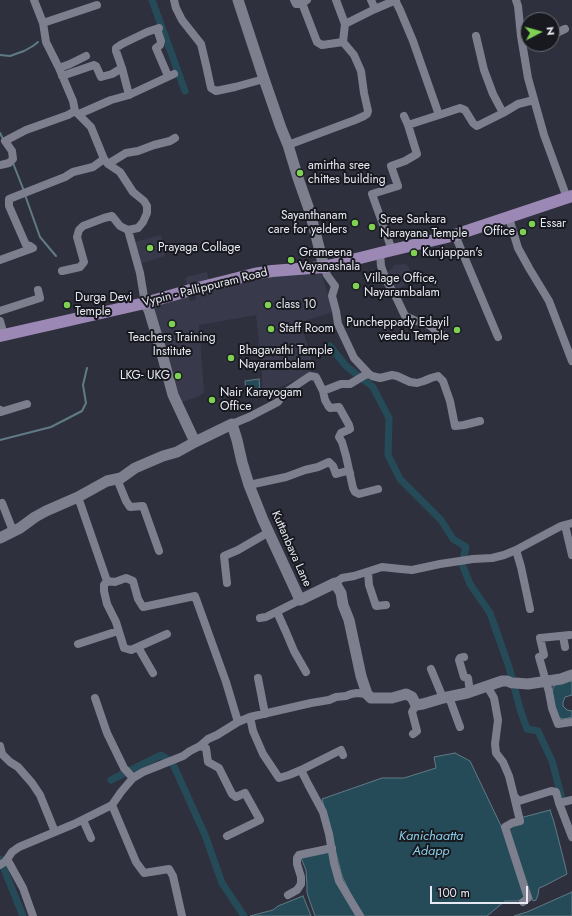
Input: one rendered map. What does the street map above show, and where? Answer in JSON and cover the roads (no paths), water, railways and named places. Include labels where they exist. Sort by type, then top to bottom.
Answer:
[{"type":"main road","name":"Vypin - Pallippuram Road","points":[[2,336],[145,303],[194,289],[266,272],[324,267],[380,254],[455,235],[570,197]]},
{"type":"street","points":[[174,0],[182,20],[200,44],[211,88],[216,91],[264,79]]},
{"type":"street","points":[[238,0],[310,212],[324,267],[334,286],[332,296],[338,324],[354,358],[367,375]]},
{"type":"street","points":[[288,145],[355,120],[367,114],[368,111],[361,71],[354,55],[343,42],[345,24],[336,0]]},
{"type":"street","points":[[371,0],[375,9]]},
{"type":"street","points":[[345,24],[395,0],[413,41],[439,114]]},
{"type":"street","points":[[516,0],[520,26]]},
{"type":"street","points":[[36,1],[43,23],[46,42],[59,68],[77,113],[91,127],[106,161],[120,172],[133,192],[144,201],[147,206],[147,213],[143,222],[138,228],[128,230],[120,226],[112,216],[83,226],[79,230],[78,237],[84,262],[80,267],[62,271]]},
{"type":"street","points":[[301,1],[317,42],[322,45],[343,42]]},
{"type":"street","points":[[43,23],[97,5]]},
{"type":"street","points":[[0,165],[11,161],[12,151],[5,141],[26,130],[129,95],[171,75],[156,48],[161,42],[158,29],[148,32],[116,48],[129,95]]},
{"type":"street","points":[[560,31],[564,29]]},
{"type":"street","points":[[476,36],[484,70],[493,94],[503,113]]},
{"type":"street","points":[[527,52],[528,78],[544,135],[570,197]]},
{"type":"street","points":[[59,68],[86,56]]},
{"type":"street","points":[[62,76],[94,65],[96,66],[101,77],[112,74],[122,68]]},
{"type":"street","points":[[408,125],[460,108],[465,110],[477,126],[518,104],[534,100]]},
{"type":"street","points":[[392,250],[372,194],[398,186],[391,166],[417,154],[404,116]]},
{"type":"street","points":[[0,260],[33,248],[26,245],[9,206],[8,199],[65,177],[73,172],[126,153],[138,151],[170,141],[175,138]]},
{"type":"street","points":[[509,218],[518,248],[528,268],[549,301],[572,361]]},
{"type":"street","points":[[128,230],[140,274],[145,303],[149,310],[172,395],[194,442]]},
{"type":"street","points":[[455,235],[498,337]]},
{"type":"street","points":[[380,254],[386,280],[405,316],[428,324],[437,333],[443,335]]},
{"type":"street","points":[[0,311],[40,298],[38,290]]},
{"type":"street","points":[[0,321],[2,336]]},
{"type":"street","points":[[323,391],[342,384],[350,384],[367,375],[380,378],[392,375],[417,383],[438,376],[450,401],[455,426],[480,421]]},
{"type":"street","points":[[0,538],[20,528],[46,511],[78,497],[107,481],[120,478],[135,468],[163,456],[177,452],[194,442],[278,402],[283,394],[310,376],[316,377],[323,391],[328,407],[340,407],[349,425],[350,429],[341,433],[339,437],[344,448],[355,492],[359,494],[378,489]]},
{"type":"street","points":[[0,412],[27,404]]},
{"type":"street","name":"Kuttanbava Lane","points":[[232,424],[249,485],[263,520],[300,600],[335,583]]},
{"type":"street","points":[[249,485],[286,477],[329,462],[333,466],[336,474],[347,471],[350,473]]},
{"type":"street","points":[[117,478],[130,507],[143,506],[160,551]]},
{"type":"street","points":[[78,497],[107,581]]},
{"type":"street","points":[[2,503],[14,531]]},
{"type":"street","points":[[416,705],[412,697],[406,694],[392,698],[376,699],[370,698],[367,694],[349,620],[343,605],[341,593],[335,583],[342,578],[382,567],[412,570],[440,564],[492,558],[504,555],[561,526],[569,524],[572,555]]},
{"type":"street","points":[[227,583],[224,556],[238,550],[269,532]]},
{"type":"street","points":[[516,550],[522,567],[530,609]]},
{"type":"street","points":[[368,572],[369,585],[376,606],[386,605]]},
{"type":"street","points":[[107,581],[115,582],[126,578],[133,581],[138,599],[143,607],[195,596],[226,682],[238,722]]},
{"type":"street","points":[[107,581],[104,585],[107,604],[124,648],[131,650],[167,634]]},
{"type":"street","points":[[260,618],[266,617],[300,600]]},
{"type":"street","points":[[277,612],[294,651],[306,672]]},
{"type":"street","points":[[78,644],[118,631]]},
{"type":"street","points":[[565,647],[566,636],[540,638],[544,655],[540,657],[552,708],[558,724],[572,722]]},
{"type":"street","points":[[138,647],[153,673]]},
{"type":"street","points":[[464,657],[460,658],[459,660],[464,676],[468,678],[470,692]]},
{"type":"street","points":[[431,669],[460,727]]},
{"type":"street","points":[[416,705],[446,697],[461,695],[502,681],[528,684],[561,679],[572,675]]},
{"type":"street","points":[[258,678],[265,714]]},
{"type":"street","points":[[487,686],[494,698],[498,720],[495,744],[496,753],[503,762],[509,776],[520,821],[505,827],[528,898],[523,902]]},
{"type":"street","points":[[33,916],[22,888],[4,862],[12,852],[19,847],[83,820],[112,805],[133,778],[143,772],[183,756],[200,746],[208,739],[238,722],[250,717],[329,700],[336,697],[357,693],[367,694]]},
{"type":"street","points":[[95,698],[107,733],[124,768],[133,778]]},
{"type":"street","points":[[413,734],[417,731],[412,712],[416,705]]},
{"type":"street","points":[[250,717],[253,731],[263,754],[279,778],[301,770],[341,750],[343,756]]},
{"type":"street","points":[[0,746],[2,754],[18,767],[32,782],[40,795],[55,832]]},
{"type":"street","points":[[200,746],[206,748],[208,762],[219,768],[232,794],[236,797],[245,793],[260,820],[227,836]]},
{"type":"street","points":[[301,770],[324,812],[339,881],[360,916]]},
{"type":"street","points":[[514,796],[519,801],[551,790],[556,792],[566,802],[572,837]]},
{"type":"street","points":[[112,805],[136,862],[144,873],[169,869],[173,876],[182,916]]},
{"type":"street","points":[[83,820],[91,838]]},
{"type":"street","points":[[288,895],[297,890],[301,884],[301,877],[297,864],[297,858],[299,855],[332,848]]},
{"type":"water","points":[[259,379],[260,391],[246,393],[245,381]]},
{"type":"water","points":[[572,681],[572,695],[565,697],[563,706],[567,710],[572,711],[572,717],[564,719],[558,718],[552,697],[553,687],[559,682]]},
{"type":"water","name":"Kanichaatta Adapp","points":[[455,753],[470,761],[503,830],[526,898],[517,901],[505,901],[487,916],[364,916],[352,897],[342,876],[322,799],[382,778],[404,778],[436,768],[434,757]]},
{"type":"water","points":[[550,810],[567,874],[539,888],[536,900],[533,901],[507,828],[520,818]]},
{"type":"water","points":[[329,850],[358,916],[315,916],[307,893],[306,870],[301,858]]},
{"type":"water","points":[[572,892],[572,916],[514,916],[527,912]]},
{"type":"water","points":[[303,896],[311,916],[250,916],[273,910],[278,906]]},
{"type":"waterway","points":[[152,0],[185,91]]},
{"type":"waterway","points":[[0,55],[10,56],[24,51],[38,42]]},
{"type":"waterway","points":[[0,133],[3,139]]},
{"type":"waterway","points":[[13,163],[24,191]]},
{"type":"waterway","points":[[25,195],[40,237],[56,256]]},
{"type":"waterway","points":[[330,346],[346,366],[373,387],[389,418],[388,455],[400,479],[441,520],[453,539],[466,547],[462,564],[470,584],[490,613],[509,667],[527,729],[538,731],[552,761],[562,799]]},
{"type":"waterway","points":[[0,440],[51,427],[82,411],[86,403],[83,385],[87,368]]},
{"type":"waterway","points":[[111,780],[161,755],[172,762],[205,835],[222,883],[244,916]]},
{"type":"waterway","points":[[0,859],[23,916]]},
{"type":"place","name":"amirtha sree chittes building","points":[[300,173]]},
{"type":"place","name":"Sayanthanam care for yelders","points":[[355,223]]},
{"type":"place","name":"Essar","points":[[532,224]]},
{"type":"place","name":"Sree Sankara Narayana Temple","points":[[372,227]]},
{"type":"place","name":"Office","points":[[523,232]]},
{"type":"place","name":"Prayaga Collage","points":[[150,248]]},
{"type":"place","name":"Kunjappan's","points":[[414,253]]},
{"type":"place","name":"Grameena Vayanashala","points":[[291,260]]},
{"type":"place","name":"Village Office, Nayarambalam","points":[[356,286]]},
{"type":"place","name":"Durga Devi Temple","points":[[67,305]]},
{"type":"place","name":"class 10","points":[[268,305]]},
{"type":"place","name":"Teachers Training Institute","points":[[172,324]]},
{"type":"place","name":"Staff Room","points":[[271,329]]},
{"type":"place","name":"Puncheppady Edayil veedu Temple","points":[[457,330]]},
{"type":"place","name":"Bhagavathi Temple Nayarambalam","points":[[231,358]]},
{"type":"place","name":"LKG- UKG","points":[[178,376]]},
{"type":"place","name":"Nair Karayogam Office","points":[[212,400]]}]
